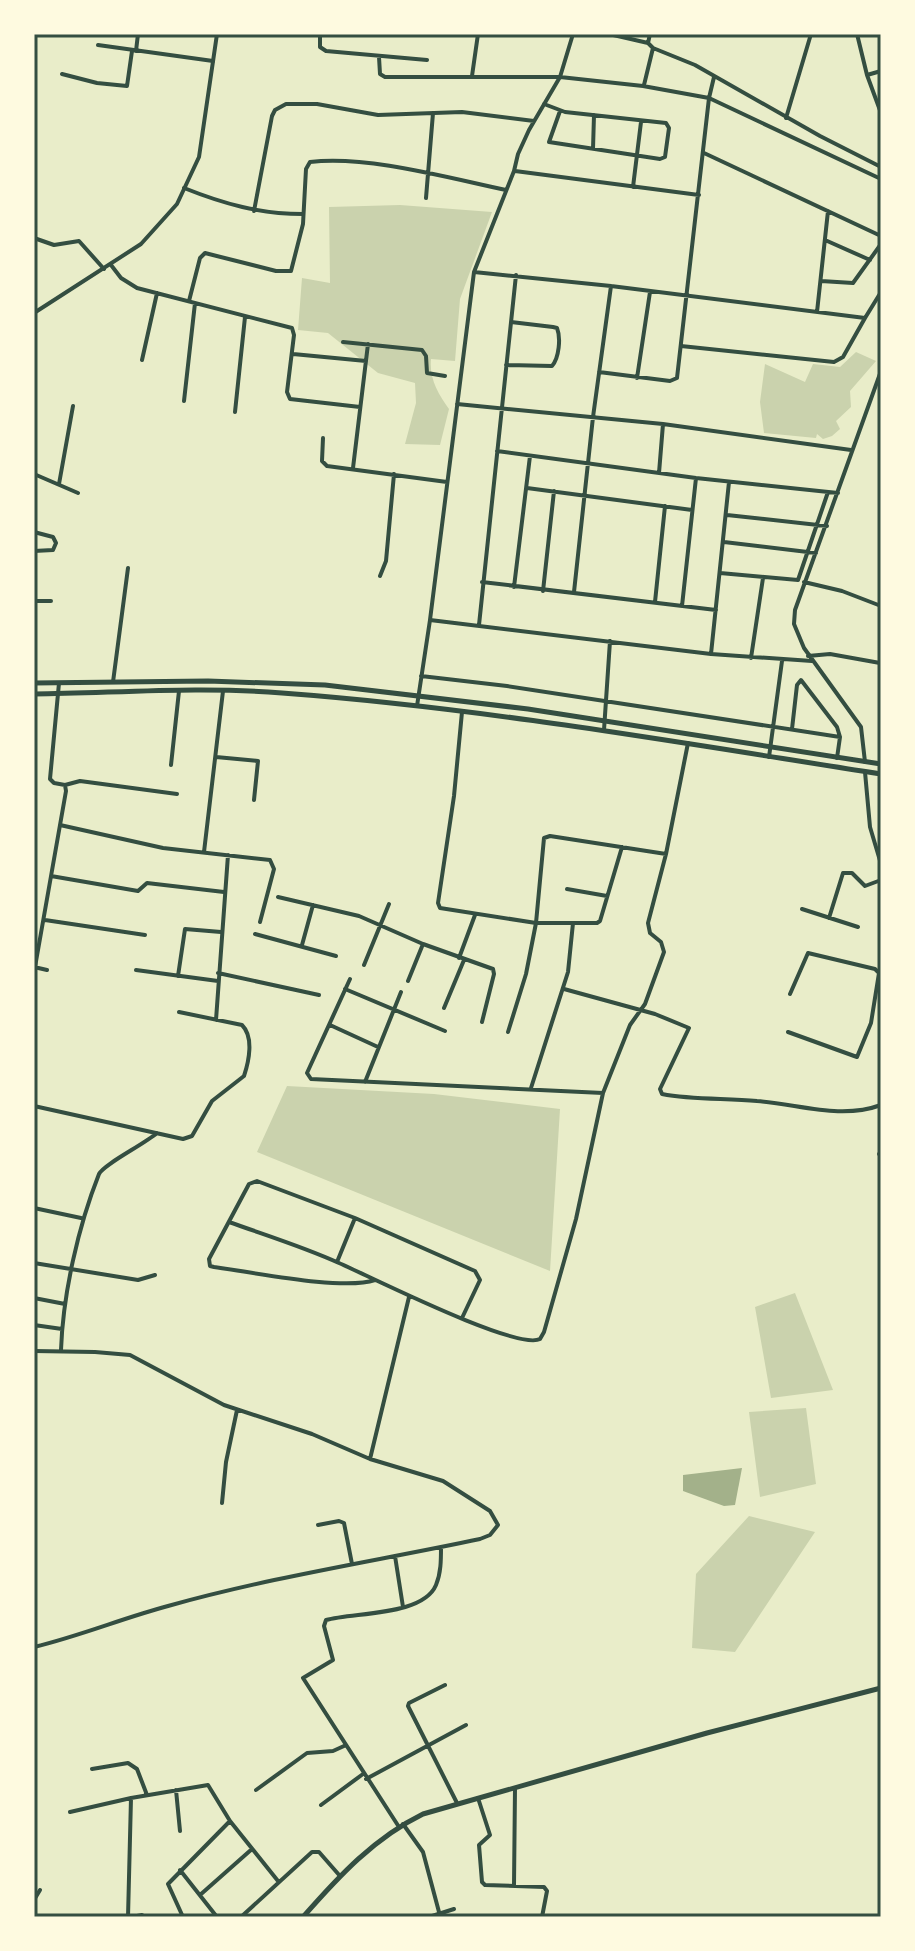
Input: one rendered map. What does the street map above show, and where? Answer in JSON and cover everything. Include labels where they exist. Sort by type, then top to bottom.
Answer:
[{"type":"main road","points":[[208,681],[208,691]]},
{"type":"main road","points":[[34,683],[208,681],[325,685],[606,720],[880,764]]},
{"type":"main road","points":[[34,694],[280,692],[604,730],[881,774]]},
{"type":"main road","points":[[663,739],[665,730]]},
{"type":"main road","points":[[303,1917],[363,1853],[401,1825],[457,1803],[881,1688]]},
{"type":"street","points":[[62,74],[97,83],[127,86],[138,34]]},
{"type":"street","points":[[34,313],[141,244],[177,204],[199,157],[217,34]]},
{"type":"street","points":[[320,34],[322,50],[427,60]]},
{"type":"street","points":[[472,76],[478,34]]},
{"type":"street","points":[[417,706],[474,272],[518,154],[560,77],[573,34]]},
{"type":"street","points":[[609,34],[648,43],[653,48],[681,58],[786,118],[881,167]]},
{"type":"street","points":[[648,43],[650,34]]},
{"type":"street","points":[[786,118],[811,34]]},
{"type":"street","points":[[857,34],[881,113]]},
{"type":"street","points":[[98,45],[213,61]]},
{"type":"street","points":[[643,86],[653,48]]},
{"type":"street","points":[[379,57],[382,76],[560,77],[643,86],[709,98],[881,179]]},
{"type":"street","points":[[867,75],[881,71]]},
{"type":"street","points":[[599,372],[675,380],[714,77]]},
{"type":"street","points":[[254,211],[272,116],[280,106],[317,104],[378,115],[484,113],[534,121]]},
{"type":"street","points":[[544,104],[560,111],[666,123],[669,128],[663,159],[549,142],[560,111]]},
{"type":"street","points":[[426,198],[433,113]]},
{"type":"street","points":[[593,149],[594,115]]},
{"type":"street","points":[[633,187],[641,121]]},
{"type":"street","points":[[704,153],[881,236]]},
{"type":"street","points":[[184,401],[192,302],[200,258],[205,253],[276,271],[291,271],[303,214],[306,169],[310,162],[347,162],[506,190]]},
{"type":"street","points":[[514,171],[699,195]]},
{"type":"street","points":[[184,188],[254,211],[303,214]]},
{"type":"street","points":[[817,312],[828,210]]},
{"type":"street","points":[[34,238],[54,245],[79,241],[104,269]]},
{"type":"street","points":[[825,240],[870,260]]},
{"type":"street","points":[[821,281],[853,283],[881,244]]},
{"type":"street","points":[[111,265],[128,284],[292,328],[294,335],[287,392],[290,399],[360,407]]},
{"type":"street","points":[[474,272],[865,318]]},
{"type":"street","points":[[479,625],[516,275]]},
{"type":"street","points":[[574,592],[611,286]]},
{"type":"street","points":[[637,378],[650,292]]},
{"type":"street","points":[[681,346],[834,362],[843,357],[881,292]]},
{"type":"street","points":[[142,360],[157,293]]},
{"type":"street","points":[[235,412],[245,317]]},
{"type":"street","points":[[506,365],[552,366],[556,360],[559,335],[557,328],[511,322]]},
{"type":"street","points":[[343,342],[422,350],[426,356],[427,373],[445,376]]},
{"type":"street","points":[[353,468],[368,344]]},
{"type":"street","points":[[292,354],[366,361]]},
{"type":"street","points":[[865,762],[861,727],[810,658],[794,624],[804,582],[880,375]]},
{"type":"street","points":[[457,404],[663,424],[851,450]]},
{"type":"street","points":[[59,484],[73,406]]},
{"type":"street","points":[[659,473],[663,424]]},
{"type":"street","points":[[323,438],[324,464],[447,482]]},
{"type":"street","points":[[497,451],[696,478],[838,493]]},
{"type":"street","points":[[514,587],[530,456]]},
{"type":"street","points":[[34,474],[78,493]]},
{"type":"street","points":[[380,576],[386,561],[394,474]]},
{"type":"street","points":[[682,606],[696,478]]},
{"type":"street","points":[[711,654],[729,482]]},
{"type":"street","points":[[527,488],[692,510]]},
{"type":"street","points":[[543,591],[554,491]]},
{"type":"street","points":[[720,573],[798,580],[828,492]]},
{"type":"street","points":[[655,602],[665,506]]},
{"type":"street","points":[[727,515],[827,526]]},
{"type":"street","points":[[34,532],[53,537],[56,543],[53,550],[34,551]]},
{"type":"street","points":[[724,542],[816,553]]},
{"type":"street","points":[[113,682],[128,568]]},
{"type":"street","points":[[751,658],[763,578]]},
{"type":"street","points":[[482,582],[716,610]]},
{"type":"street","points":[[804,582],[842,591],[881,606]]},
{"type":"street","points":[[34,601],[51,601]]},
{"type":"street","points":[[430,620],[782,661],[830,654],[881,660],[881,683]]},
{"type":"street","points":[[604,730],[610,641]]},
{"type":"street","points":[[769,758],[782,661]]},
{"type":"street","points":[[421,676],[507,686],[840,737]]},
{"type":"street","points":[[791,729],[797,685],[801,680],[837,727],[840,737],[837,758]]},
{"type":"street","points":[[59,683],[50,779],[54,783],[65,785],[80,781],[177,794]]},
{"type":"street","points":[[171,765],[179,691]]},
{"type":"street","points":[[204,852],[223,691]]},
{"type":"street","points":[[462,712],[438,906],[475,915],[536,923],[597,923],[622,847]]},
{"type":"street","points":[[880,764],[881,739]]},
{"type":"street","points":[[229,1222],[337,1262],[409,1297],[462,1318],[527,1342],[540,1339],[576,1219],[603,1093],[630,1025],[645,1004],[664,952],[661,942],[650,933],[648,923],[666,854],[688,743]]},
{"type":"street","points":[[216,757],[258,761],[254,800]]},
{"type":"street","points":[[865,771],[870,827],[880,861]]},
{"type":"street","points":[[47,970],[34,967],[65,785]]},
{"type":"street","points":[[60,825],[163,848],[273,862],[274,869],[260,922]]},
{"type":"street","points":[[870,827],[881,828]]},
{"type":"street","points":[[508,1032],[526,974],[536,923],[544,838],[550,836],[666,854]]},
{"type":"street","points":[[216,1020],[228,854]]},
{"type":"street","points":[[829,918],[843,873],[852,873],[865,886],[881,880]]},
{"type":"street","points":[[51,876],[138,891],[147,883],[224,892]]},
{"type":"street","points":[[567,889],[607,896]]},
{"type":"street","points":[[278,897],[359,916],[494,971],[482,1022]]},
{"type":"street","points":[[364,965],[389,904]]},
{"type":"street","points":[[302,945],[313,905]]},
{"type":"street","points":[[802,909],[858,927]]},
{"type":"street","points":[[444,1008],[475,915]]},
{"type":"street","points":[[44,920],[145,935]]},
{"type":"street","points":[[531,1088],[564,989],[573,923]]},
{"type":"street","points":[[178,976],[185,929],[221,932]]},
{"type":"street","points":[[255,934],[336,956]]},
{"type":"street","points":[[408,981],[423,944]]},
{"type":"street","points":[[788,1032],[857,1057],[871,1023],[879,975],[875,969],[808,953],[790,994]]},
{"type":"street","points":[[136,970],[218,981]]},
{"type":"street","points":[[218,973],[319,995]]},
{"type":"street","points":[[350,979],[307,1073],[308,1078],[603,1093]]},
{"type":"street","points":[[345,989],[445,1031]]},
{"type":"street","points":[[564,989],[655,1014],[689,1028],[660,1089],[662,1094],[759,1101],[837,1112],[861,1111],[881,1105]]},
{"type":"street","points":[[365,1082],[401,992]]},
{"type":"street","points":[[34,1106],[183,1139],[192,1136],[212,1101],[244,1076],[248,1066],[247,1032],[242,1025],[179,1012]]},
{"type":"street","points":[[871,1023],[881,1025]]},
{"type":"street","points":[[330,1025],[378,1047]]},
{"type":"street","points":[[61,1350],[65,1304],[81,1218],[102,1168],[132,1153],[157,1133]]},
{"type":"street","points":[[375,1280],[351,1284],[210,1266],[209,1259],[249,1184],[257,1181],[355,1218],[478,1273],[480,1280],[462,1318]]},
{"type":"street","points":[[34,1208],[81,1218]]},
{"type":"street","points":[[337,1262],[355,1218]]},
{"type":"street","points":[[34,1263],[138,1280],[155,1275]]},
{"type":"street","points":[[370,1459],[409,1297]]},
{"type":"street","points":[[34,1298],[65,1304]]},
{"type":"street","points":[[34,1325],[62,1329]]},
{"type":"street","points":[[34,1351],[130,1355],[210,1399],[312,1434],[370,1459],[443,1481],[490,1511],[498,1525],[490,1535],[305,1572],[167,1606],[80,1636],[34,1647]]},
{"type":"street","points":[[222,1503],[226,1462],[237,1409]]},
{"type":"street","points":[[318,1525],[344,1523],[352,1564]]},
{"type":"street","points":[[439,1912],[423,1852],[364,1776],[303,1678],[333,1660],[324,1623],[329,1619],[422,1601],[436,1586],[441,1547]]},
{"type":"street","points":[[395,1556],[403,1607]]},
{"type":"street","points":[[445,1685],[409,1703],[457,1803]]},
{"type":"street","points":[[321,1805],[364,1776],[466,1725]]},
{"type":"street","points":[[256,1790],[307,1753],[333,1751],[345,1746]]},
{"type":"street","points":[[92,1769],[128,1763],[137,1769],[147,1795]]},
{"type":"street","points":[[70,1812],[208,1785],[230,1821],[278,1881]]},
{"type":"street","points":[[514,1885],[515,1788]]},
{"type":"street","points":[[176,1790],[180,1831]]},
{"type":"street","points":[[131,1798],[130,1917],[144,1917]]},
{"type":"street","points":[[478,1798],[490,1835],[479,1845],[482,1882],[485,1885],[546,1888],[542,1917]]},
{"type":"street","points":[[181,1916],[168,1886],[230,1821]]},
{"type":"street","points":[[200,1895],[252,1848]]},
{"type":"street","points":[[241,1917],[315,1851],[340,1876]]},
{"type":"street","points":[[180,1870],[217,1917]]},
{"type":"street","points":[[34,1900],[40,1890]]},
{"type":"street","points":[[429,1917],[454,1909]]},
{"type":"shaded area","points":[[400,205],[492,212],[460,299],[455,361],[431,359],[435,386],[449,409],[440,445],[405,444],[416,403],[415,383],[378,373],[328,333],[298,330],[302,278],[330,283],[329,207]]},
{"type":"shaded area","points":[[856,352],[876,361],[850,391],[851,407],[836,421],[840,429],[823,439],[817,434],[816,438],[764,433],[760,402],[765,364],[805,382],[813,364],[840,367]]},
{"type":"shaded area","points":[[287,1086],[434,1094],[560,1109],[550,1271],[257,1152]]},
{"type":"shaded area","points":[[795,1293],[833,1390],[771,1398],[755,1307]]},
{"type":"shaded area","points":[[806,1408],[816,1484],[760,1497],[749,1412]]},
{"type":"shaded area","points":[[742,1468],[735,1505],[724,1506],[683,1491],[683,1475]]},
{"type":"shaded area","points":[[749,1516],[815,1532],[735,1652],[692,1648],[696,1574]]}]
